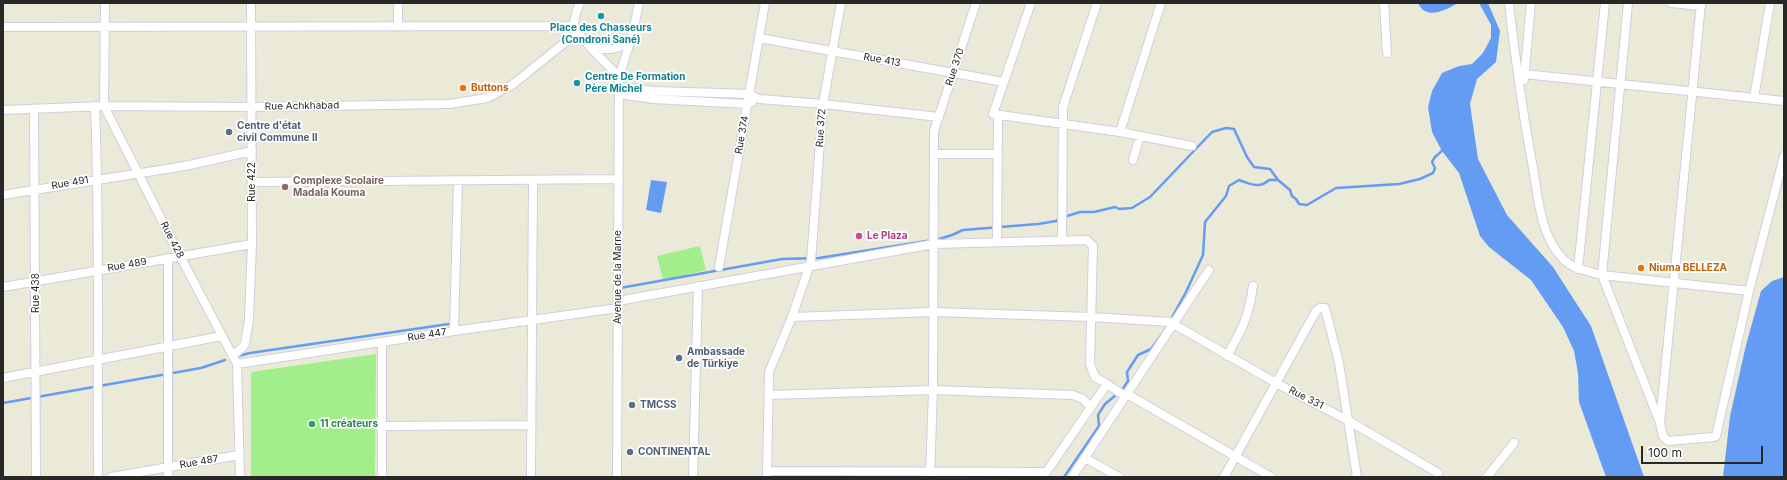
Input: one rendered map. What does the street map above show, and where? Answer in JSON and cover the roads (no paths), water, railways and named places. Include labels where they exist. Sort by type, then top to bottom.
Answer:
[{"type":"street","name":"Rue 428","points":[[105,3],[104,106],[237,364],[240,477]]},
{"type":"street","name":"Rue 422","points":[[232,355],[241,349],[245,344],[247,334],[252,244],[251,3]]},
{"type":"street","points":[[398,3],[398,27]]},
{"type":"street","points":[[580,3],[575,15],[576,29],[581,39],[593,48],[619,77]]},
{"type":"street","name":"Avenue de la Marne","points":[[617,477],[619,77],[632,36],[639,3]]},
{"type":"street","name":"Rue 374","points":[[719,267],[765,3]]},
{"type":"street","name":"Rue 372","points":[[767,474],[770,372],[792,317],[811,261],[822,104],[841,3]]},
{"type":"street","name":"Rue 370","points":[[930,474],[933,390],[934,131],[976,3]]},
{"type":"street","points":[[1031,3],[993,114],[1120,132],[1192,146]]},
{"type":"street","points":[[1062,240],[1061,209],[1063,107],[1097,3]]},
{"type":"street","points":[[1120,132],[1161,3]]},
{"type":"street","points":[[1384,3],[1387,53]]},
{"type":"street","points":[[1509,3],[1521,104],[1542,220],[1550,240],[1563,260],[1578,269],[1602,275],[1750,291]]},
{"type":"street","points":[[1521,104],[1531,3]]},
{"type":"street","points":[[1578,269],[1605,3]]},
{"type":"street","points":[[1628,3],[1602,275],[1664,436],[1668,441],[1716,436],[1784,156]]},
{"type":"street","points":[[1660,424],[1701,4],[1671,3]]},
{"type":"street","points":[[1754,98],[1770,3]]},
{"type":"street","points":[[3,27],[398,27],[576,29]]},
{"type":"street","name":"Rue Achkhabad","points":[[3,110],[95,106],[251,107],[450,104],[487,98],[512,85],[576,29]]},
{"type":"street","points":[[593,48],[615,49],[627,42],[632,36]]},
{"type":"street","name":"Rue 413","points":[[760,38],[1004,82]]},
{"type":"street","points":[[1524,74],[1784,101]]},
{"type":"street","points":[[619,91],[749,94],[758,99],[822,104],[939,117]]},
{"type":"street","points":[[619,91],[654,99],[748,104],[758,99]]},
{"type":"street","points":[[95,106],[98,179],[98,477]]},
{"type":"street","name":"Rue 438","points":[[34,109],[37,402],[36,477]]},
{"type":"street","points":[[997,242],[998,115]]},
{"type":"street","points":[[1132,160],[1140,136]]},
{"type":"street","name":"Rue 491","points":[[3,195],[137,172],[186,166],[252,151]]},
{"type":"street","points":[[934,154],[997,154]]},
{"type":"street","points":[[252,182],[619,179]]},
{"type":"street","points":[[454,331],[458,180]]},
{"type":"street","points":[[531,477],[533,180]]},
{"type":"street","name":"Rue 447","points":[[237,364],[532,320],[618,305],[811,261],[934,244],[1087,240],[1093,246],[1090,364],[1095,377],[1271,477]]},
{"type":"street","name":"Rue 489","points":[[3,287],[252,244]]},
{"type":"street","points":[[168,258],[168,477]]},
{"type":"street","points":[[1072,477],[1172,322],[1209,270]]},
{"type":"street","points":[[693,477],[698,286]]},
{"type":"street","points":[[1227,356],[1245,325],[1253,286]]},
{"type":"street","points":[[1224,477],[1316,311],[1320,308],[1325,308],[1339,363],[1357,477]]},
{"type":"street","points":[[792,317],[933,312],[1091,317],[1172,322]]},
{"type":"street","name":"Rue 331","points":[[1172,322],[1227,356],[1349,421],[1438,473]]},
{"type":"street","points":[[3,378],[222,336]]},
{"type":"street","points":[[382,343],[382,477]]},
{"type":"street","points":[[767,474],[1045,475],[1107,384]]},
{"type":"street","points":[[769,395],[933,390],[1073,395],[1083,398],[1091,407]]},
{"type":"street","points":[[382,426],[531,425]]},
{"type":"street","points":[[1487,477],[1514,443]]},
{"type":"street","name":"Rue 487","points":[[111,477],[239,455]]},
{"type":"street","points":[[1085,458],[1119,477]]},
{"type":"water","points":[[1418,3],[1458,3],[1442,11],[1431,13],[1426,12]]},
{"type":"water","points":[[1479,3],[1488,3],[1500,31],[1496,62],[1477,79],[1470,104],[1478,159],[1507,215],[1553,267],[1591,326],[1644,477],[1606,477],[1579,402],[1578,373],[1574,351],[1563,327],[1531,280],[1489,247],[1480,236],[1459,173],[1442,151],[1432,132],[1428,107],[1432,91],[1442,73],[1459,66],[1472,64],[1483,53],[1491,38],[1491,25]]},
{"type":"water","points":[[651,180],[667,182],[661,213],[646,210]]},
{"type":"water","points":[[1784,277],[1784,477],[1723,477],[1730,416],[1746,345],[1761,291],[1772,281]]},
{"type":"waterway","points":[[1064,217],[1080,212],[1094,212],[1115,207],[1119,209],[1132,208],[1150,197],[1212,132],[1226,128],[1234,129],[1247,157],[1254,167],[1270,169],[1278,180]]},
{"type":"waterway","points":[[1064,477],[1099,426],[1098,415],[1105,404],[1122,390],[1128,381],[1127,372],[1138,355],[1151,349],[1165,330],[1186,292],[1203,255],[1205,222],[1226,196],[1229,186],[1239,180],[1258,185],[1266,183],[1269,180],[1278,180],[1290,190],[1292,196],[1299,204],[1307,205],[1336,188],[1399,184],[1420,179],[1433,173],[1435,168],[1432,162],[1444,149]]},
{"type":"waterway","points":[[620,288],[782,259],[819,258],[939,239],[963,230],[1038,224],[1056,221],[1060,218]]},
{"type":"waterway","points":[[238,356],[449,324]]},
{"type":"waterway","points":[[3,403],[201,368],[225,360]]},
{"type":"place","name":"Place des Chasseurs (Condroni Sané)","points":[[601,16]]},
{"type":"place","name":"Centre De Formation Père Michel","points":[[577,83]]},
{"type":"place","name":"Buttons","points":[[463,88]]},
{"type":"place","name":"Centre d'état civil Commune II","points":[[229,132]]},
{"type":"place","name":"Complexe Scolaire Madala Kouma","points":[[285,187]]},
{"type":"place","name":"Le Plaza","points":[[859,236]]},
{"type":"place","name":"Niuma BELLEZA","points":[[1641,268]]},
{"type":"place","name":"Ambassade de Türkiye","points":[[679,358]]},
{"type":"place","name":"TMCSS","points":[[632,405]]},
{"type":"place","name":"11 créateurs","points":[[312,424]]},
{"type":"place","name":"CONTINENTAL","points":[[630,452]]}]
